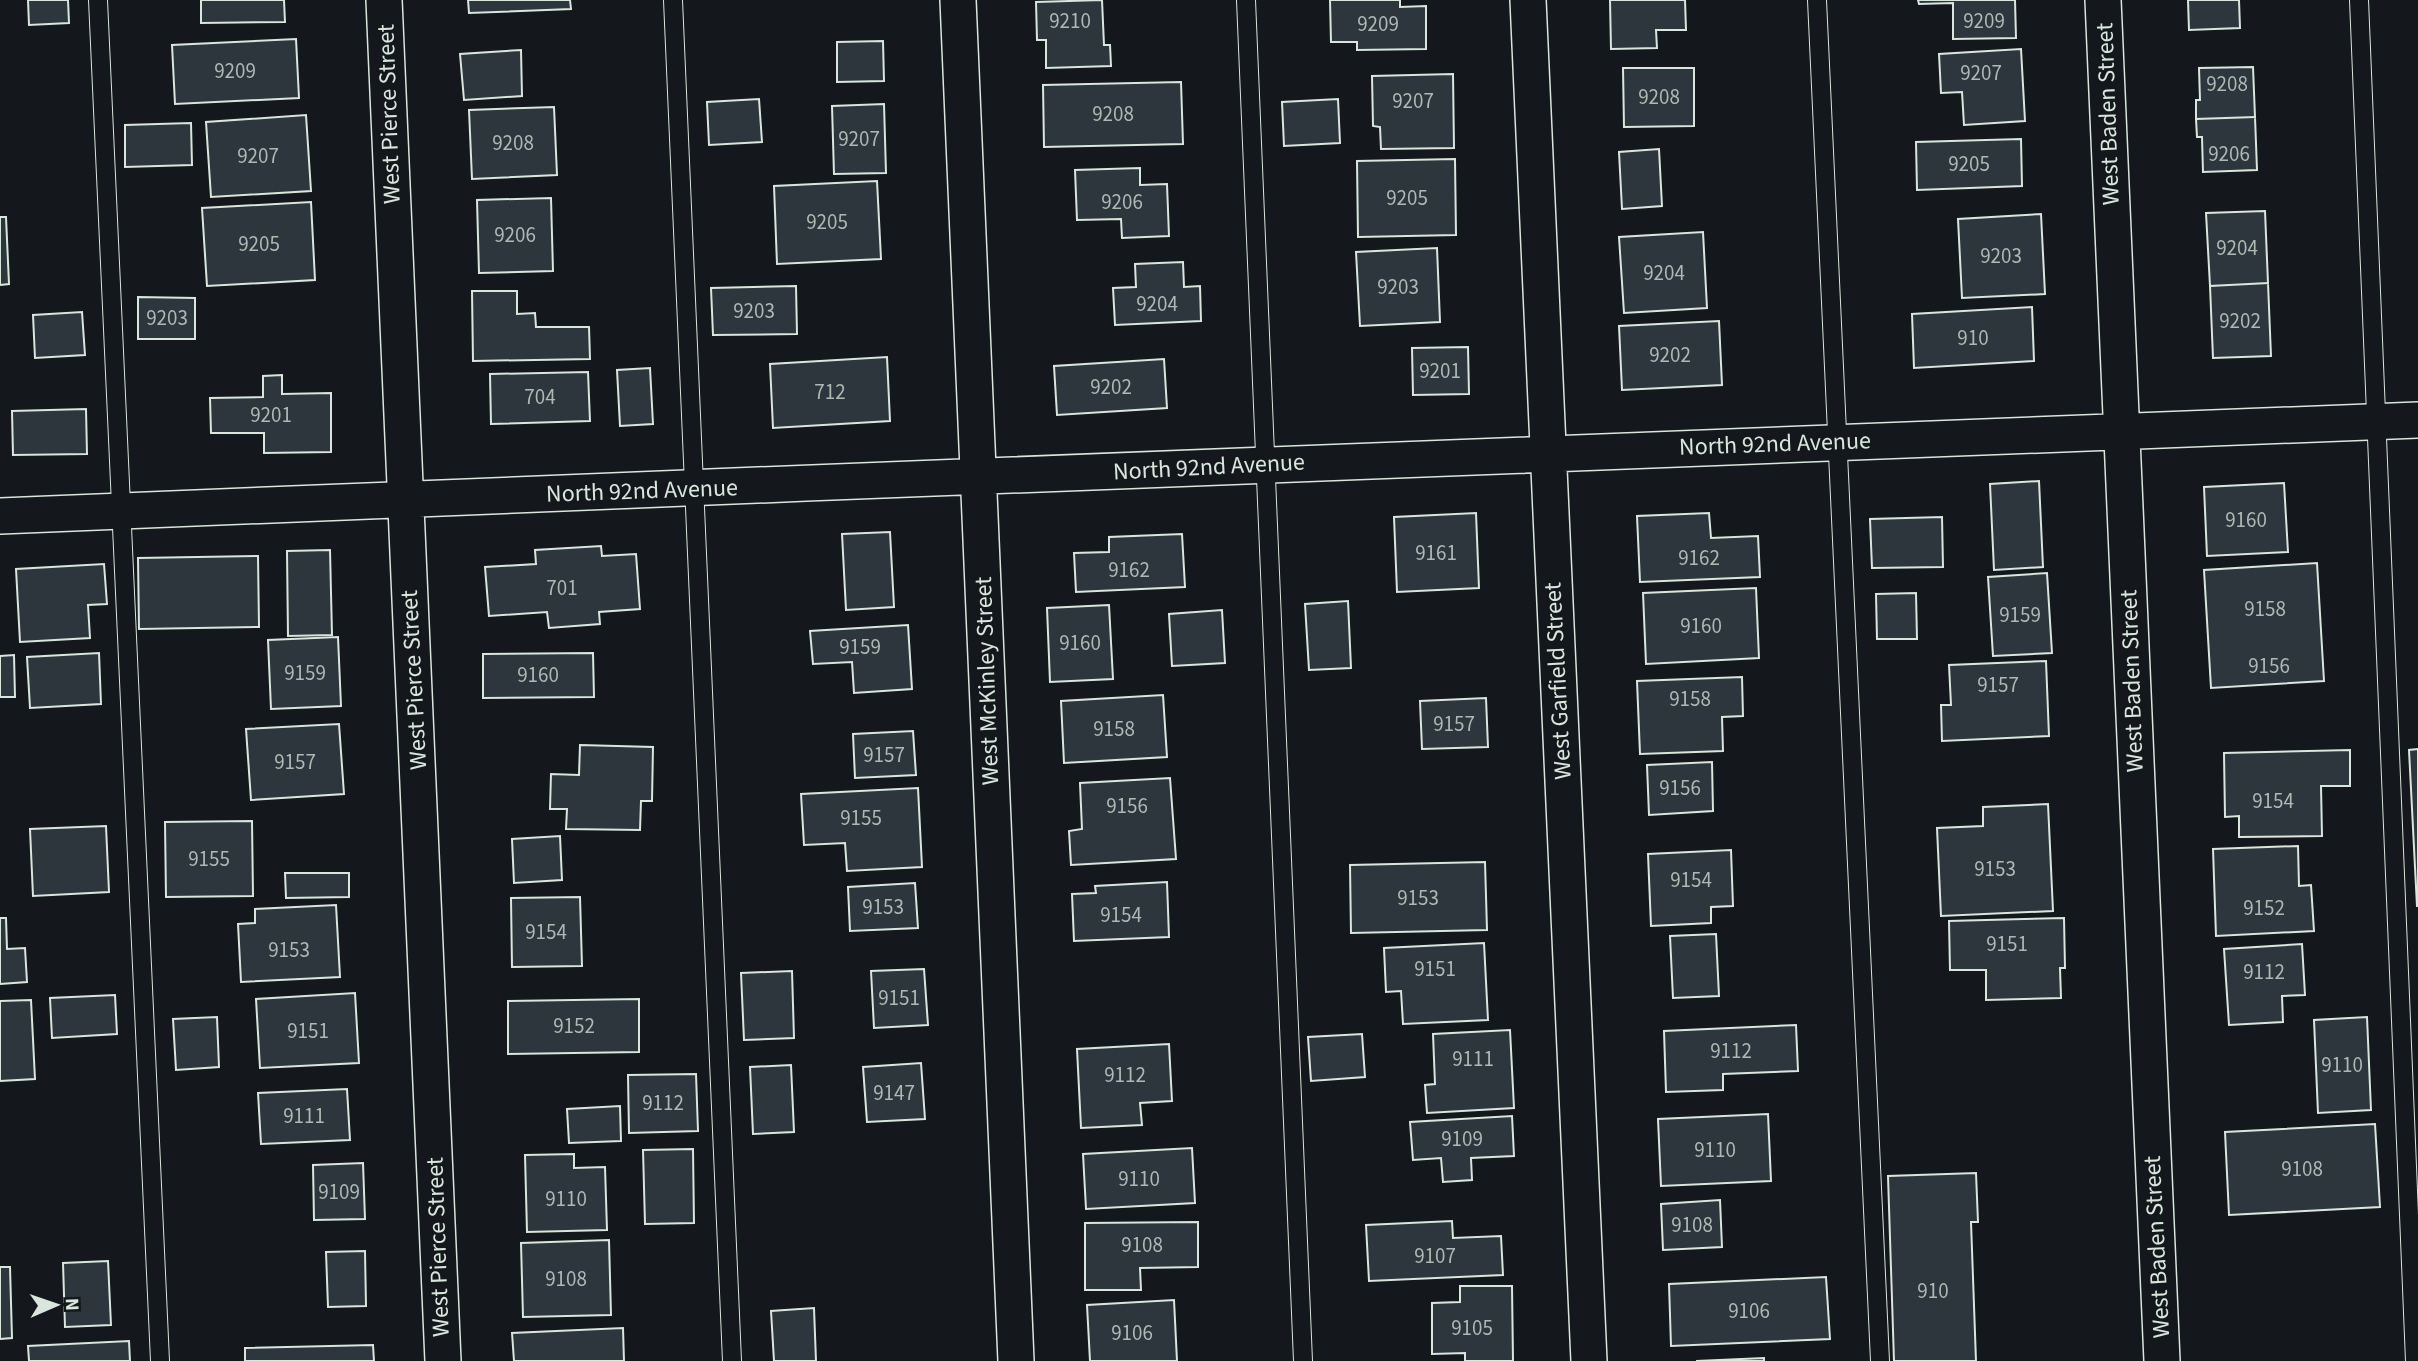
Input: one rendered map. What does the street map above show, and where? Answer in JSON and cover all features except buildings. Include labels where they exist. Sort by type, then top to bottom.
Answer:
[{"type":"street","name":"West Pierce Street","points":[[384,0],[443,1361]]},
{"type":"street","name":"West McKinley Street","points":[[958,0],[1016,1361]]},
{"type":"street","name":"West Garfield Street","points":[[1528,0],[1589,1361]]},
{"type":"street","name":"West Baden Street","points":[[2103,0],[2162,1361]]},
{"type":"street","name":"North 92nd Avenue","points":[[0,516],[1548,452],[2418,420]]},
{"type":"lane","points":[[98,0],[160,1361]]},
{"type":"lane","points":[[673,0],[732,1361]]},
{"type":"lane","points":[[1245,0],[1303,1361]]},
{"type":"lane","points":[[1817,0],[1880,1361]]},
{"type":"lane","points":[[2359,0],[2416,1361]]}]
